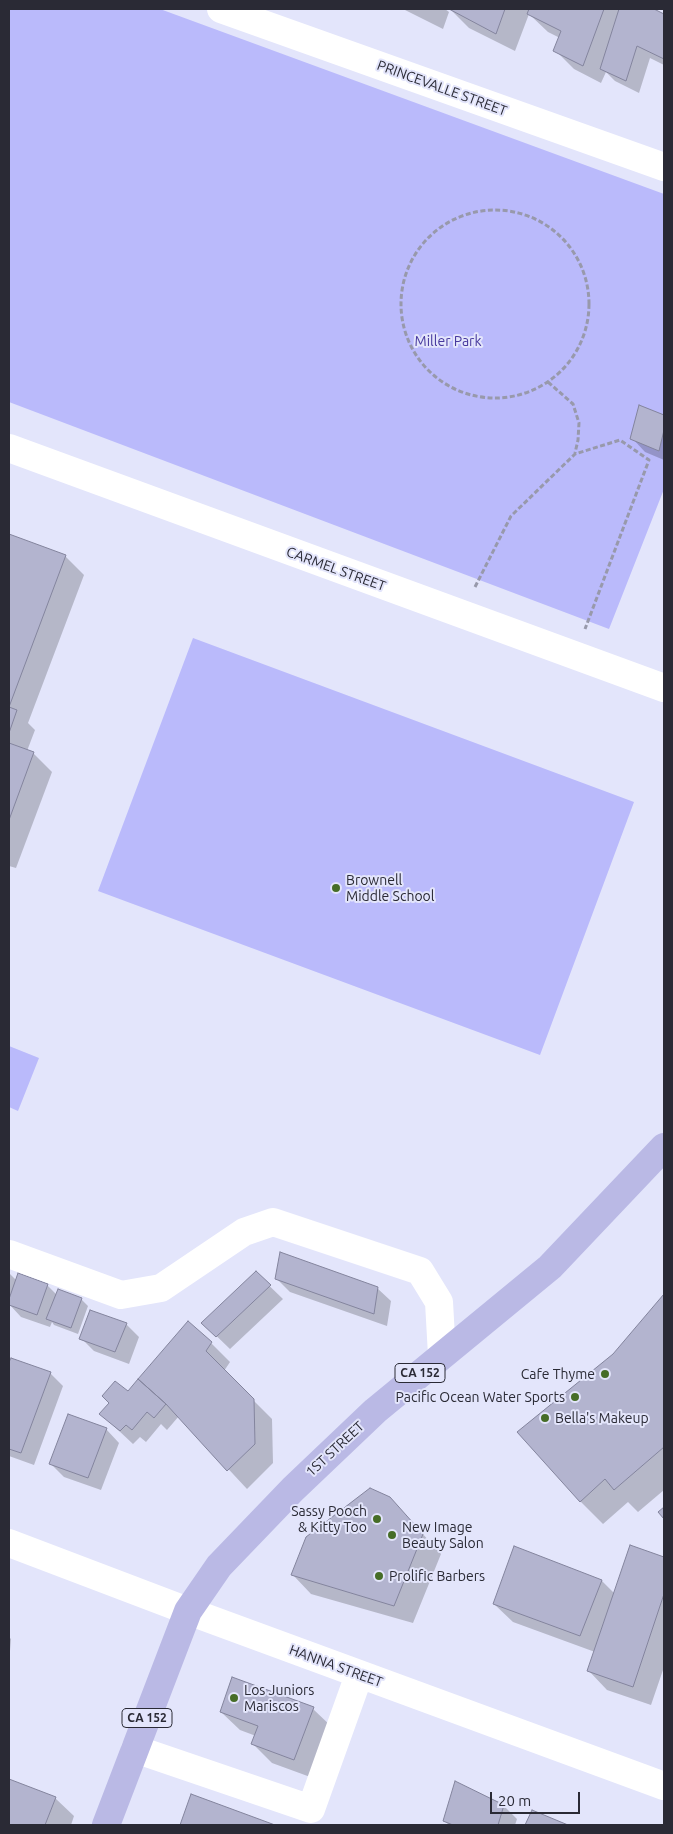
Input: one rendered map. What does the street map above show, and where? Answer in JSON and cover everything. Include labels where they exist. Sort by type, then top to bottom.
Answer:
[{"type":"main road","name":"1ST STREET","points":[[106,1825],[188,1611],[219,1566],[293,1489],[375,1411],[550,1267],[664,1147]]},
{"type":"street","name":"PRINCEVALLE STREET","points":[[221,9],[664,167]]},
{"type":"street","name":"CARMEL STREET","points":[[9,448],[664,688]]},
{"type":"street","points":[[9,1254],[120,1295],[161,1288],[244,1232],[274,1222],[420,1272],[438,1302],[442,1355]]},
{"type":"street","name":"HANNA STREET","points":[[9,1543],[664,1786]]},
{"type":"street","points":[[135,1749],[311,1809],[360,1674]]},
{"type":"path","points":[[480,210],[512,211],[542,222],[566,241],[582,267],[590,297],[587,329],[574,358],[548,382],[524,395],[494,399],[462,391],[436,379],[415,356],[402,327],[401,296],[408,265],[426,240],[451,220],[480,210]]},
{"type":"path","points":[[548,382],[573,404],[579,423],[575,454]]},
{"type":"path","points":[[463,615],[480,576],[511,516],[575,454],[620,440],[649,460],[574,656]]},
{"type":"green space","name":"Miller Park","points":[[9,9],[160,9],[664,194],[664,489],[609,629],[9,402]]},
{"type":"green space","points":[[193,638],[634,802],[540,1055],[98,891]]},
{"type":"green space","points":[[9,1046],[39,1058],[18,1111],[9,1107]]},
{"type":"building","points":[[449,9],[505,9],[496,34]]},
{"type":"building","points":[[529,9],[604,9],[583,66],[553,51],[561,31],[527,14]]},
{"type":"building","points":[[619,9],[654,9],[664,14],[664,59],[637,46],[626,81],[600,69]]},
{"type":"building","points":[[639,405],[664,415],[664,430],[659,451],[630,439]]},
{"type":"building","points":[[9,534],[66,555],[9,707]]},
{"type":"building","points":[[9,707],[17,710],[9,733]]},
{"type":"building","points":[[9,743],[34,752],[9,820]]},
{"type":"building","points":[[280,1252],[378,1287],[374,1314],[275,1279]]},
{"type":"building","points":[[256,1271],[271,1285],[216,1337],[201,1323]]},
{"type":"building","points":[[18,1273],[48,1284],[37,1315],[9,1305],[9,1299]]},
{"type":"building","points":[[58,1289],[82,1298],[71,1328],[46,1319]]},
{"type":"building","points":[[664,1294],[664,1447],[614,1490],[605,1479],[580,1502],[517,1432],[613,1354]]},
{"type":"building","points":[[90,1310],[127,1323],[115,1352],[79,1339]]},
{"type":"building","points":[[188,1321],[212,1342],[206,1351],[254,1399],[255,1444],[227,1471],[166,1404],[138,1379]]},
{"type":"building","points":[[11,1358],[51,1372],[21,1453],[9,1449],[9,1362]]},
{"type":"building","points":[[138,1379],[166,1404],[154,1418],[147,1412],[132,1430],[126,1425],[120,1431],[99,1414],[109,1403],[102,1396],[115,1381],[128,1391]]},
{"type":"building","points":[[68,1414],[107,1428],[88,1478],[49,1464]]},
{"type":"building","points":[[370,1488],[390,1497],[423,1534],[394,1606],[291,1575],[306,1537]]},
{"type":"building","points":[[664,1507],[664,1519],[658,1512]]},
{"type":"building","points":[[630,1545],[664,1557],[664,1594],[633,1687],[587,1671]]},
{"type":"building","points":[[514,1546],[602,1580],[580,1636],[493,1604]]},
{"type":"building","points":[[232,1677],[314,1707],[294,1760],[251,1744],[258,1726],[220,1712]]},
{"type":"building","points":[[9,1779],[56,1797],[45,1825],[9,1825]]},
{"type":"building","points":[[455,1781],[504,1805],[498,1825],[453,1825],[443,1821]]},
{"type":"building","points":[[191,1794],[275,1825],[180,1825]]},
{"type":"building","points":[[532,1810],[568,1825],[525,1825]]},
{"type":"place","name":"Brownell Middle School","points":[[336,888]]},
{"type":"place","name":"Cafe Thyme","points":[[605,1374]]},
{"type":"place","name":"Pacific Ocean Water Sports","points":[[575,1397]]},
{"type":"place","name":"Bella's Makeup","points":[[545,1418]]},
{"type":"place","name":"Sassy Pooch & Kitty Too","points":[[377,1519]]},
{"type":"place","name":"New Image Beauty Salon","points":[[392,1535]]},
{"type":"place","name":"Prolific Barbers","points":[[379,1576]]},
{"type":"place","name":"Los Juniors Mariscos","points":[[234,1698]]}]
